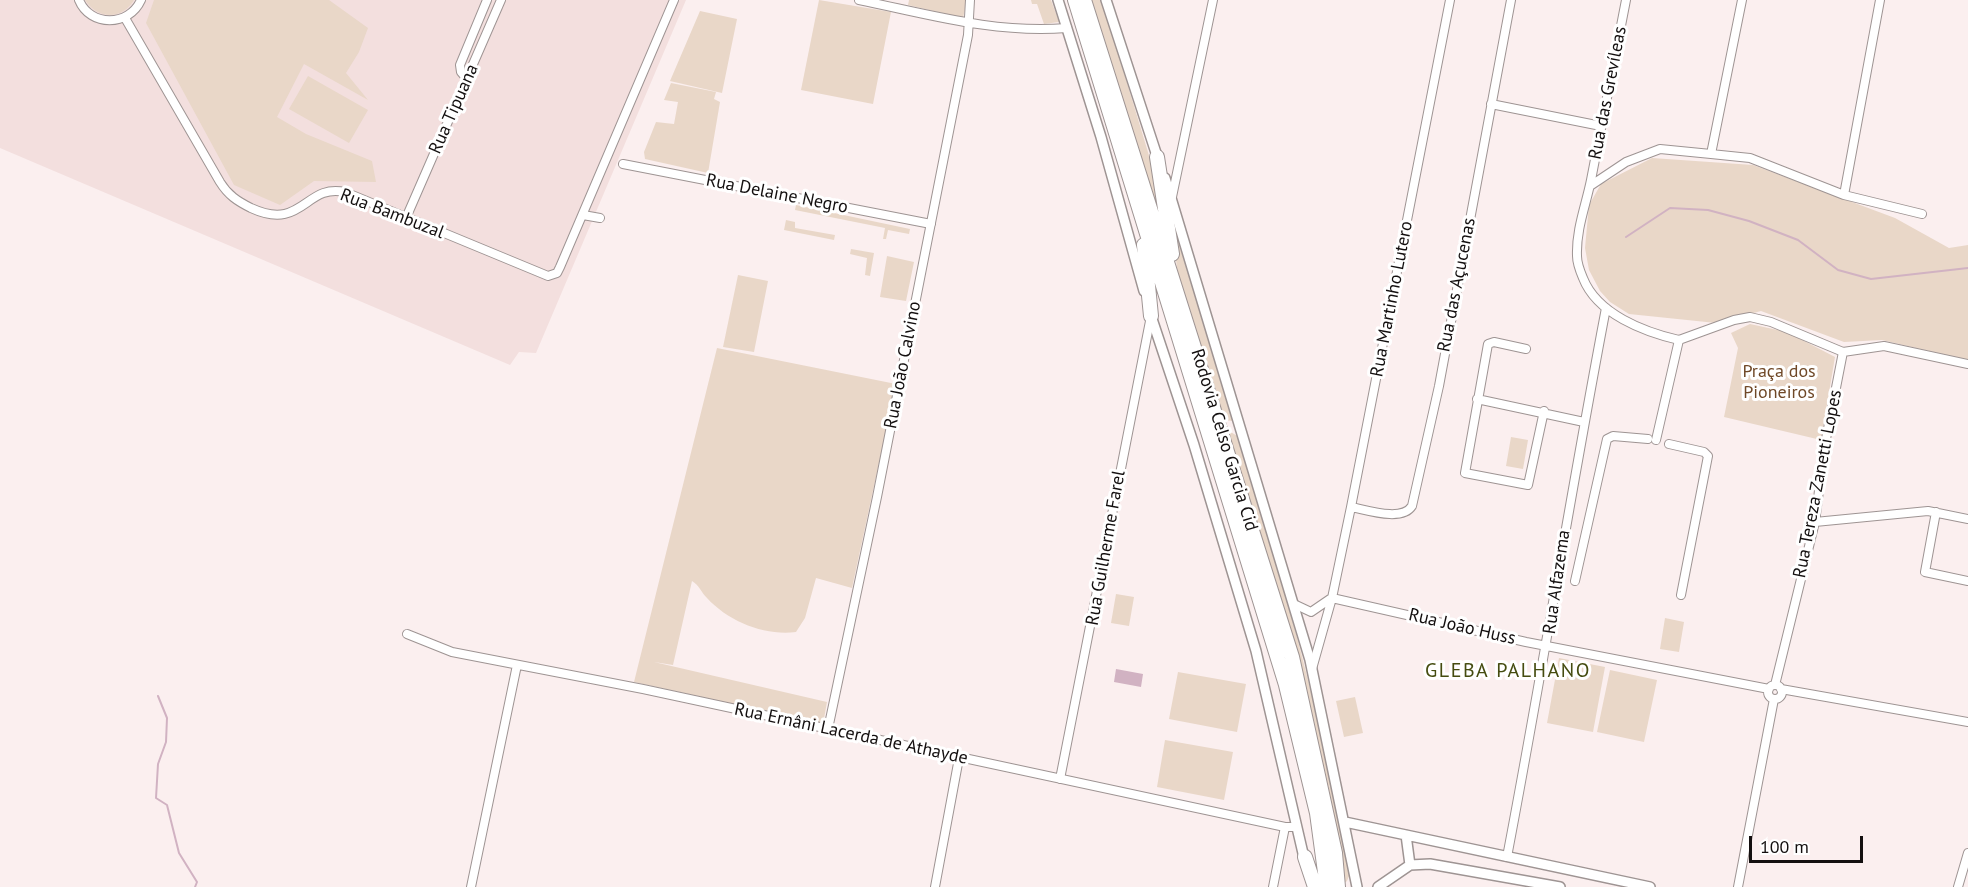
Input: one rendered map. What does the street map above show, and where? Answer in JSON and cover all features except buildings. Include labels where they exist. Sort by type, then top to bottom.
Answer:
[{"type":"highway","name":"Rodovia Celso Garcia Cid","points":[[1075,0],[1286,685],[1317,813],[1327,887]]},
{"type":"highway","name":"Rodovia Celso Garcia Cid","points":[[1084,0],[1292,657],[1335,853],[1338,887]]},
{"type":"highway","points":[[1157,157],[1174,283]]},
{"type":"highway","points":[[1141,216],[1151,316]]},
{"type":"highway","points":[[1305,857],[1315,887]]},
{"type":"street","points":[[79,0],[87,12],[95,18],[115,21],[133,12],[141,0]]},
{"type":"street","points":[[466,79],[461,72],[460,65],[488,0]]},
{"type":"street","name":"Rua Tipuana","points":[[406,218],[501,0]]},
{"type":"street","name":"Rua Bambuzal","points":[[124,18],[231,197],[265,214],[283,216],[326,192],[339,191],[548,276],[557,273],[674,0]]},
{"type":"street","points":[[859,0],[968,24],[1039,31],[1067,28]]},
{"type":"street","name":"Rua João Calvino","points":[[828,729],[931,224],[968,24],[970,0]]},
{"type":"street","name":"Rodovia Celso Garcia Cid","points":[[1058,0],[1101,137],[1151,316],[1194,445],[1256,651],[1279,739],[1305,857],[1308,887]]},
{"type":"street","name":"Rodovia Celso Garcia Cid","points":[[1106,0],[1172,197],[1294,604],[1312,669],[1358,887]]},
{"type":"street","points":[[1172,197],[1214,0]]},
{"type":"street","name":"Rua Martinho Lutero","points":[[1332,598],[1352,507],[1449,0]]},
{"type":"street","name":"Rua das Açucenas","points":[[1352,507],[1396,514],[1406,512],[1412,506],[1438,386],[1511,0]]},
{"type":"street","name":"Rua das Grevíleas","points":[[1606,308],[1584,280],[1576,258],[1578,226],[1590,186],[1626,0]]},
{"type":"street","points":[[1711,154],[1742,0]]},
{"type":"street","points":[[1844,195],[1880,0]]},
{"type":"street","points":[[1491,104],[1601,126]]},
{"type":"street","points":[[1590,186],[1626,162],[1660,149],[1750,158],[1844,195],[1922,214]]},
{"type":"street","name":"Rua Delaine Negro","points":[[623,164],[931,224]]},
{"type":"street","points":[[583,215],[600,218]]},
{"type":"street","points":[[1606,308],[1659,336],[1679,340],[1734,320],[1750,317],[1771,322],[1843,352],[1884,346],[1968,364]]},
{"type":"street","name":"Rua Alfazema","points":[[1508,857],[1547,645],[1566,516],[1606,308]]},
{"type":"street","name":"Rua Guilherme Farel","points":[[1060,779],[1151,316]]},
{"type":"street","points":[[1652,440],[1679,340]]},
{"type":"street","points":[[1526,349],[1494,342],[1488,344],[1464,472],[1474,476],[1528,485],[1544,411]]},
{"type":"street","name":"Rua Tereza Zanetti Lopes","points":[[1775,688],[1815,522],[1826,444],[1843,352]]},
{"type":"street","points":[[1477,399],[1544,411],[1584,422]]},
{"type":"street","points":[[1575,581],[1607,439],[1613,436],[1652,440],[1704,452],[1708,456],[1681,595]]},
{"type":"street","points":[[1932,511],[1925,572],[1968,581]]},
{"type":"street","points":[[1815,522],[1932,511],[1968,519]]},
{"type":"street","points":[[1294,604],[1311,612],[1332,598]]},
{"type":"street","points":[[1312,669],[1332,598]]},
{"type":"street","name":"Rua João Huss","points":[[1332,598],[1547,645],[1965,723]]},
{"type":"street","name":"Rua Ernâni Lacerda de Athayde","points":[[407,634],[452,652],[643,689],[959,759],[1285,827],[1297,827]]},
{"type":"street","points":[[471,887],[517,665]]},
{"type":"street","points":[[1738,887],[1773,699],[1769,695],[1775,688]]},
{"type":"street","points":[[935,887],[959,759]]},
{"type":"street","points":[[1345,822],[1650,887]]},
{"type":"street","points":[[1273,887],[1285,827]]},
{"type":"street","points":[[1406,835],[1410,866]]},
{"type":"street","points":[[1503,875],[1508,857]]},
{"type":"street","points":[[1958,887],[1968,857]]},
{"type":"street","points":[[1378,887],[1410,866],[1430,864],[1503,875],[1560,887]]},
{"type":"shaded area","points":[[0,0],[686,0],[536,353],[519,352],[510,365],[0,148]]},
{"type":"shaded area","points":[[1116,669],[1143,674],[1141,687],[1114,682]]},
{"type":"green space","points":[[85,0],[134,0],[123,11],[110,15],[96,11]]},
{"type":"green space","points":[[154,0],[329,0],[368,28],[359,52],[346,73],[368,100],[304,64],[277,117],[306,134],[372,161],[376,182],[314,181],[280,205],[234,185],[146,23]]},
{"type":"green space","points":[[819,0],[891,12],[873,104],[801,90]]},
{"type":"green space","points":[[909,0],[967,0],[963,18],[908,5]]},
{"type":"green space","points":[[1031,0],[1051,0],[1059,22],[1044,24],[1037,4],[1032,4]]},
{"type":"green space","points":[[1090,0],[1102,0],[1157,182],[1169,249]]},
{"type":"green space","points":[[700,11],[737,19],[722,93],[670,81]]},
{"type":"green space","points":[[308,76],[368,110],[349,143],[289,109]]},
{"type":"green space","points":[[671,83],[716,92],[714,99],[720,102],[708,173],[645,159],[644,152],[656,122],[674,124],[678,102],[664,100]]},
{"type":"green space","points":[[1652,158],[1753,165],[1895,218],[1949,248],[1968,245],[1968,360],[1882,340],[1844,342],[1761,311],[1716,323],[1629,314],[1610,302],[1600,291],[1589,270],[1585,248],[1589,205],[1601,184]]},
{"type":"green space","points":[[796,205],[910,229],[909,234],[888,230],[886,239],[883,239],[885,228],[795,210]]},
{"type":"green space","points":[[786,220],[795,222],[795,228],[835,235],[834,240],[784,230]]},
{"type":"green space","points":[[1177,238],[1234,421],[1221,420],[1179,282],[1176,260]]},
{"type":"green space","points":[[851,249],[874,253],[870,276],[865,275],[867,258],[850,254]]},
{"type":"green space","points":[[887,256],[914,262],[906,301],[880,297]]},
{"type":"green space","points":[[738,275],[768,281],[754,352],[723,347]]},
{"type":"green space","name":"Praça dos Pioneiros","points":[[1750,324],[1787,332],[1835,357],[1821,440],[1724,417],[1738,348],[1731,333]]},
{"type":"green space","points":[[717,348],[896,384],[852,588],[816,578],[805,618],[796,632],[784,633],[760,629],[726,614],[716,607],[692,581],[673,665],[654,662],[827,702],[823,724],[634,682]]},
{"type":"green space","points":[[1229,431],[1239,437],[1312,697],[1332,785],[1329,786],[1332,787],[1350,874],[1342,885],[1316,754],[1225,433]]},
{"type":"green space","points":[[1511,437],[1528,440],[1523,469],[1506,466]]},
{"type":"green space","points":[[1116,594],[1134,597],[1129,626],[1111,623]]},
{"type":"green space","points":[[1665,618],[1684,622],[1679,652],[1660,649]]},
{"type":"green space","points":[[1559,658],[1605,667],[1593,732],[1547,723]]},
{"type":"green space","points":[[1610,670],[1657,680],[1644,742],[1597,732]]},
{"type":"green space","points":[[1178,672],[1246,684],[1237,732],[1169,719]]},
{"type":"green space","points":[[1355,697],[1363,733],[1344,737],[1336,701]]},
{"type":"green space","points":[[1165,740],[1233,752],[1224,800],[1157,787]]},
{"type":"waterway","points":[[1626,237],[1670,208],[1708,210],[1749,221],[1798,240],[1838,270],[1871,279],[1968,268]]},
{"type":"waterway","points":[[158,696],[167,718],[166,742],[158,764],[156,798],[167,805],[179,853],[197,882],[195,887]]},
{"type":"district","name":"GLEBA PALHANO","points":[[1508,671]]}]
